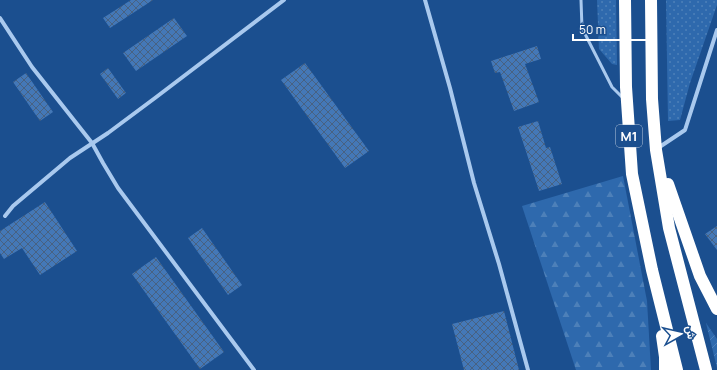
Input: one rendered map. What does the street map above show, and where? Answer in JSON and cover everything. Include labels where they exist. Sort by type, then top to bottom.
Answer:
[{"type":"highway","name":"M1","points":[[625,0],[627,101],[632,174],[652,270],[677,370]]},
{"type":"highway","name":"M1","points":[[650,0],[652,99],[656,150],[669,228],[706,370]]},
{"type":"highway","points":[[656,150],[700,276],[717,309]]},
{"type":"highway","points":[[652,270],[665,357],[665,370]]},
{"type":"street","points":[[5,216],[14,206],[70,158],[155,98],[284,0]]},
{"type":"street","points":[[425,0],[450,88],[474,183],[499,264],[528,370]]},
{"type":"street","points":[[0,18],[32,67],[92,143],[102,163],[118,188],[254,370]]},
{"type":"street","points":[[656,150],[685,130],[717,30]]},
{"type":"lane","points":[[581,0],[582,28],[612,87],[627,101]]},
{"type":"green space","points":[[597,0],[616,0],[617,65],[612,64],[599,49]]},
{"type":"green space","points":[[666,0],[717,0],[717,5],[690,83],[680,120],[668,121]]},
{"type":"green space","points":[[623,176],[647,301],[651,370],[576,370],[522,206]]},
{"type":"green space","points":[[706,323],[717,339],[717,368]]},
{"type":"building","points":[[131,0],[153,0],[110,28],[103,18]]},
{"type":"building","points":[[174,18],[187,36],[136,71],[123,53]]},
{"type":"building","points":[[537,46],[541,59],[525,64],[539,102],[514,111],[500,72],[495,73],[491,61]]},
{"type":"building","points":[[305,63],[369,151],[345,168],[281,80]]},
{"type":"building","points":[[108,68],[126,93],[118,99],[100,74]]},
{"type":"building","points":[[26,73],[53,112],[40,121],[13,82]]},
{"type":"building","points":[[538,121],[546,148],[550,147],[562,184],[539,191],[518,127]]},
{"type":"building","points":[[45,202],[77,251],[40,275],[22,248],[4,259],[0,253],[0,231]]},
{"type":"building","points":[[717,226],[717,250],[705,234]]},
{"type":"building","points":[[202,228],[242,285],[228,295],[188,238]]},
{"type":"building","points":[[156,257],[224,352],[200,369],[132,274]]},
{"type":"building","points":[[504,311],[519,370],[464,370],[452,324]]}]
